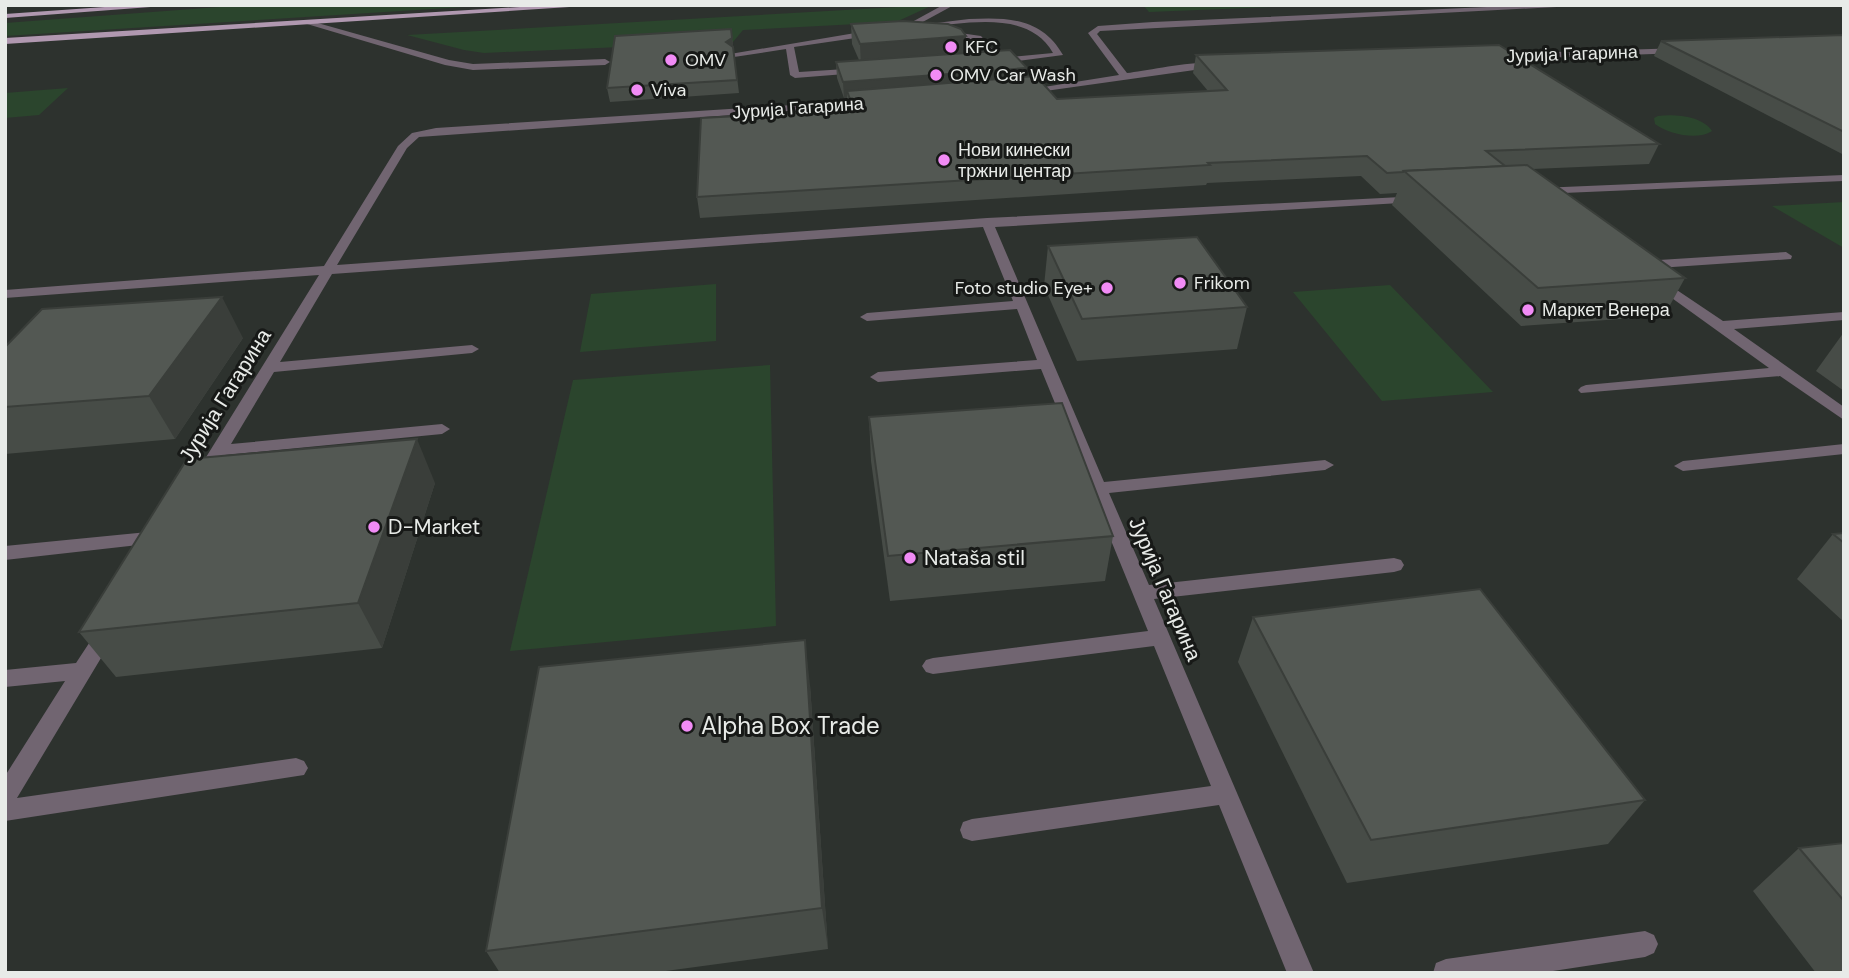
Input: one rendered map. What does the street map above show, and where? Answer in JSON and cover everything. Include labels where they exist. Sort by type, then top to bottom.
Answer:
[{"type":"main road","points":[[5,16],[173,5]]},
{"type":"main road","points":[[5,41],[596,5]]},
{"type":"street","points":[[907,26],[950,5]]},
{"type":"street","points":[[1125,77],[1093,38],[1092,33],[1098,29],[1153,24],[1590,5]]},
{"type":"street","points":[[310,22],[435,60],[472,67],[606,62]]},
{"type":"street","points":[[907,26],[987,22],[1019,25],[1041,32],[1059,55],[955,64]]},
{"type":"street","points":[[907,26],[978,38],[997,60]]},
{"type":"street","points":[[734,54],[883,32]]},
{"type":"street","points":[[937,37],[967,44],[975,54],[969,63]]},
{"type":"street","points":[[790,47],[795,75],[875,69]]},
{"type":"street","name":"Јурија Гагарина","points":[[1477,57],[1695,50]]},
{"type":"street","points":[[1007,93],[1192,67],[1233,65]]},
{"type":"street","name":"Јурија Гагарина","points":[[192,493],[330,270],[387,169],[403,146],[416,135],[436,131],[879,102]]},
{"type":"street","points":[[1553,206],[1527,192],[1844,178]]},
{"type":"street","points":[[5,294],[986,222],[1432,197]]},
{"type":"street","name":"Јурија Гагарина","points":[[986,222],[1301,973]]},
{"type":"street","points":[[1786,256],[1630,262],[1844,415]]},
{"type":"street","points":[[867,317],[1021,306]]},
{"type":"street","points":[[1720,326],[1844,316]]},
{"type":"street","points":[[269,368],[472,349]]},
{"type":"street","points":[[878,377],[1046,364]]},
{"type":"street","points":[[1586,390],[1783,372]]},
{"type":"street","points":[[219,450],[442,429]]},
{"type":"street","points":[[1683,466],[1844,449]]},
{"type":"street","points":[[1098,488],[1325,465]]},
{"type":"street","points":[[5,553],[169,531],[152,559]]},
{"type":"street","points":[[1142,593],[1394,565]]},
{"type":"street","points":[[5,797],[117,615]]},
{"type":"street","points":[[933,666],[1160,637]]},
{"type":"street","points":[[5,679],[83,671]]},
{"type":"street","points":[[5,810],[296,768]]},
{"type":"street","points":[[972,830],[1226,794]]},
{"type":"street","points":[[1446,973],[1645,944]]},
{"type":"green space","points":[[246,5],[496,5],[5,36],[5,23]]},
{"type":"green space","points":[[933,5],[896,22],[743,30],[733,42],[484,53],[407,35]]},
{"type":"green space","points":[[1143,5],[1318,5],[1149,12]]},
{"type":"green space","points":[[68,88],[39,115],[5,118],[5,93]]},
{"type":"green space","points":[[1672,115],[1695,119],[1712,131],[1699,136],[1675,133],[1655,124],[1654,118]]},
{"type":"green space","points":[[1844,202],[1844,248],[1772,206]]},
{"type":"green space","points":[[716,284],[716,341],[580,352],[591,294]]},
{"type":"green space","points":[[1390,285],[1493,392],[1382,401],[1293,292]]},
{"type":"green space","points":[[770,365],[776,626],[510,651],[573,380]]},
{"type":"building","points":[[903,21],[948,24],[961,29],[966,36],[860,44],[851,24]]},
{"type":"building","points":[[731,29],[732,38],[726,42],[733,47],[737,80],[607,88],[615,36]]},
{"type":"building","points":[[1844,35],[1844,132],[1661,41]]},
{"type":"building","points":[[1499,45],[1659,144],[1486,151],[1505,166],[1387,173],[1367,156],[1208,163],[1210,165],[697,197],[701,118],[854,110],[847,91],[1036,76],[1057,99],[1227,90],[1196,55]]},
{"type":"building","points":[[1010,50],[1027,68],[843,82],[836,62]]},
{"type":"building","points":[[1527,165],[1685,278],[1538,288],[1404,171]]},
{"type":"building","points":[[1197,237],[1247,307],[1082,319],[1048,246]]},
{"type":"building","points":[[222,297],[149,396],[5,407],[5,347],[42,309]]},
{"type":"building","points":[[1062,403],[1113,536],[888,556],[869,417]]},
{"type":"building","points":[[417,439],[358,603],[79,632],[187,459]]},
{"type":"building","points":[[1844,533],[1844,543],[1833,534]]},
{"type":"building","points":[[1480,589],[1645,800],[1371,840],[1253,617]]},
{"type":"building","points":[[805,640],[822,908],[486,951],[539,667]]},
{"type":"building","points":[[1844,843],[1844,901],[1799,848]]},
{"type":"place","name":"KFC","points":[[951,47]]},
{"type":"place","name":"OMV","points":[[671,60]]},
{"type":"place","name":"OMV Car Wash","points":[[936,75]]},
{"type":"place","name":"Viva","points":[[637,90]]},
{"type":"place","name":"Нови кинески тржни центар","points":[[944,160]]},
{"type":"place","name":"Frikom","points":[[1180,283]]},
{"type":"place","name":"Foto studio Eye+","points":[[1107,288]]},
{"type":"place","name":"Маркет Венера","points":[[1528,310]]},
{"type":"place","name":"D-Market","points":[[374,527]]},
{"type":"place","name":"Nataša stil","points":[[910,558]]},
{"type":"place","name":"Alpha Box Trade","points":[[687,726]]}]
